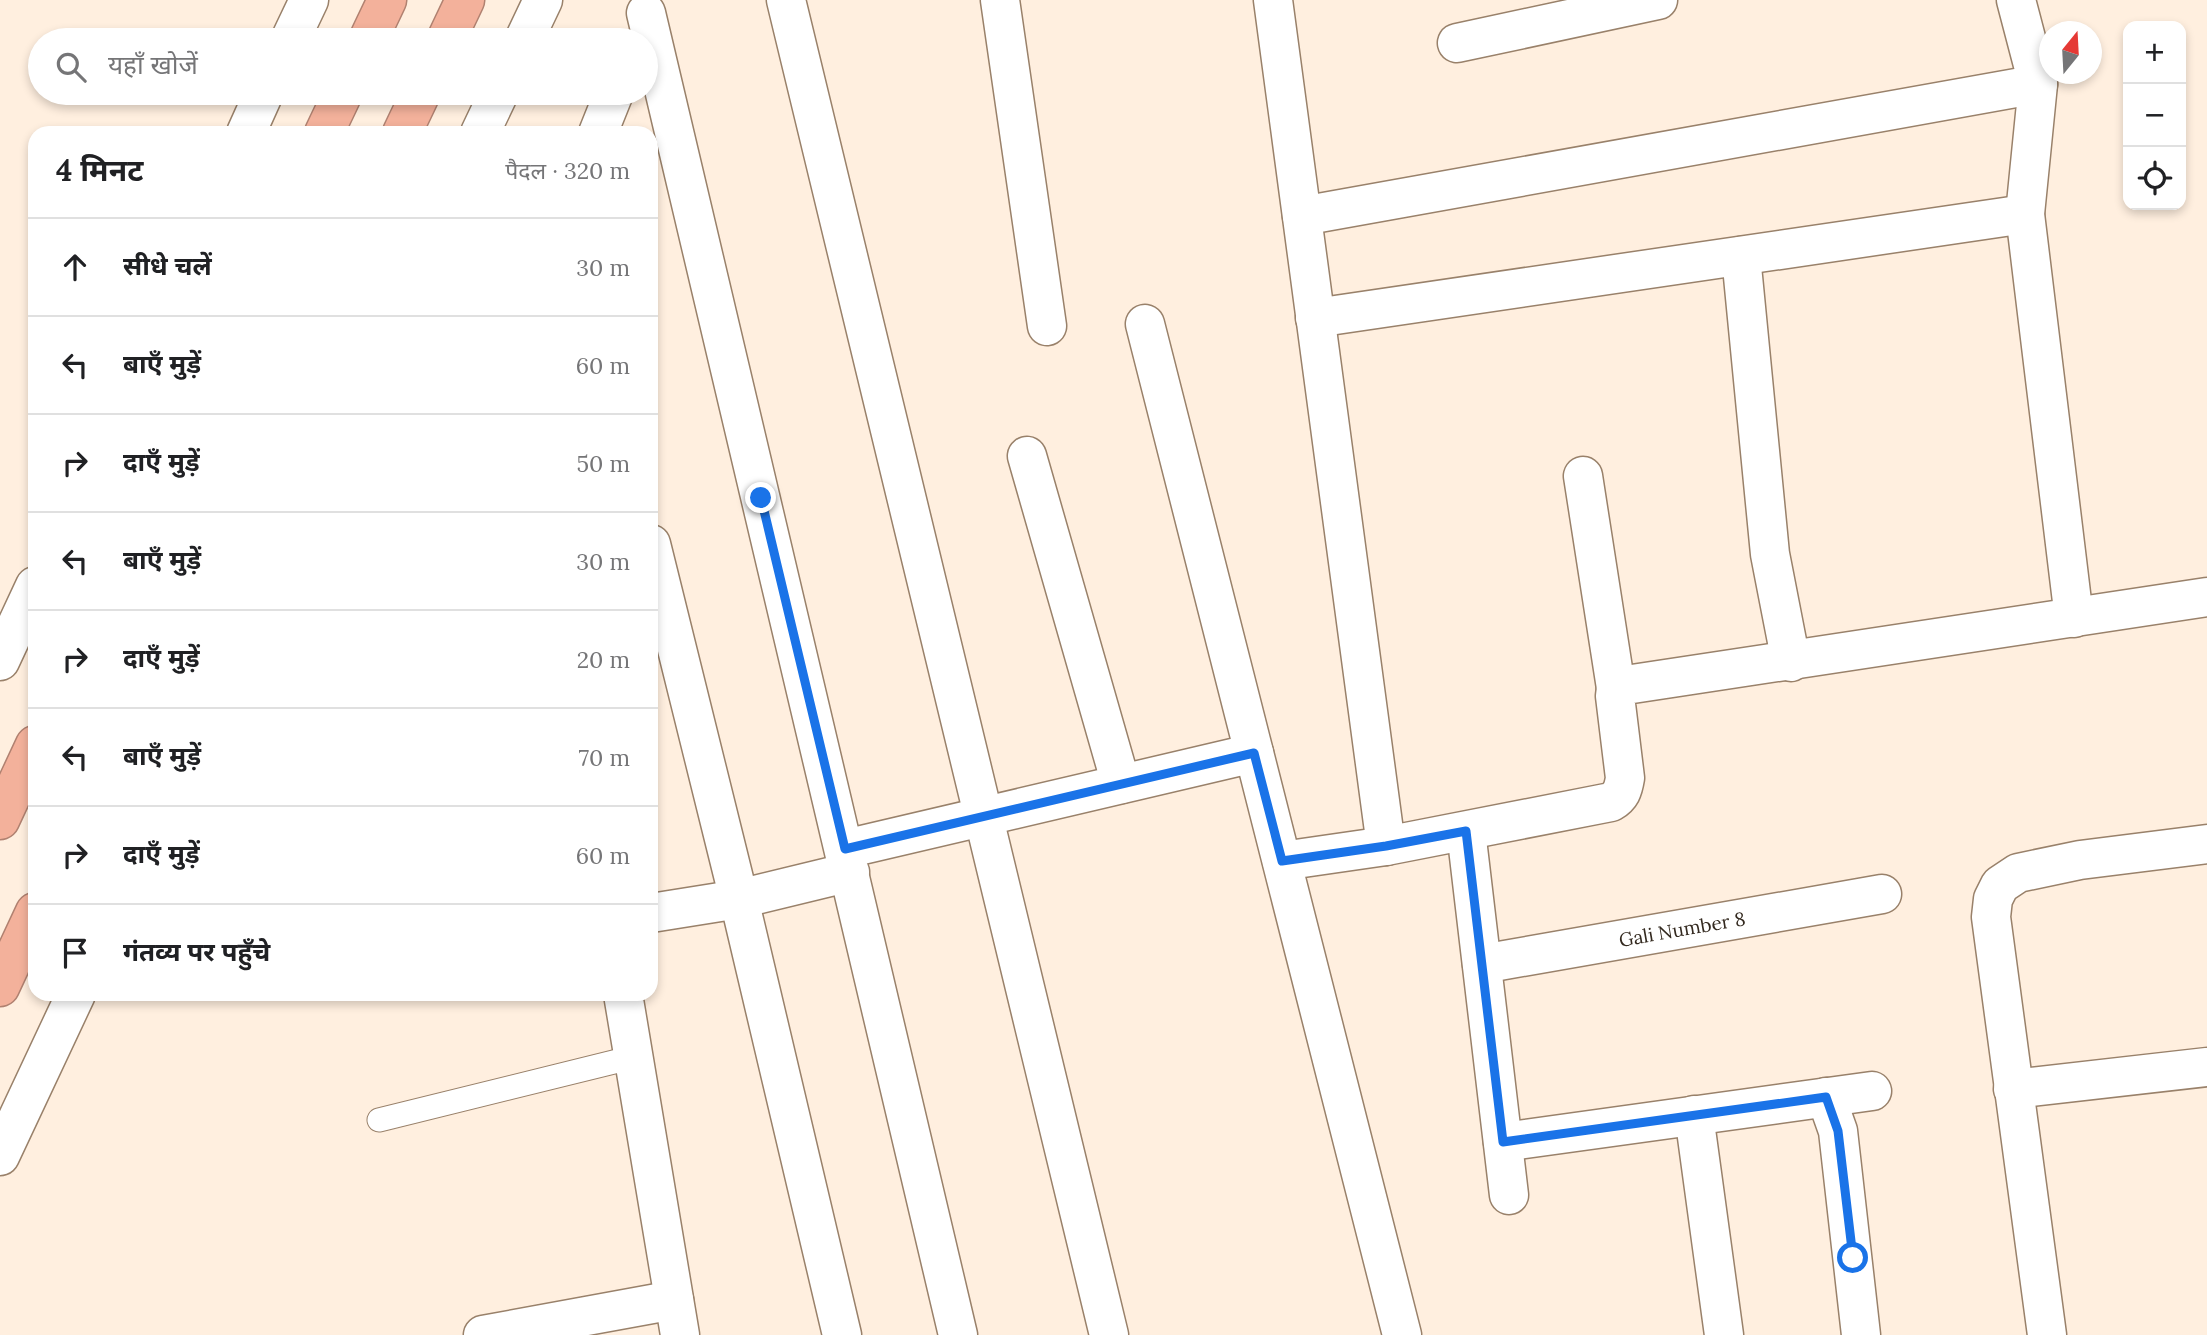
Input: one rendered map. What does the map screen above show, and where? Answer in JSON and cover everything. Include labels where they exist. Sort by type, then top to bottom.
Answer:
[{"type":"highway","points":[[374,28],[387,0]]},
{"type":"highway","points":[[452,28],[465,0]]},
{"type":"highway","points":[[327,126],[337,105]]},
{"type":"highway","points":[[405,126],[415,105]]},
{"type":"highway","points":[[0,820],[28,760]]},
{"type":"highway","points":[[0,987],[28,927]]},
{"type":"street","points":[[296,28],[309,0]]},
{"type":"street","points":[[530,28],[543,0]]},
{"type":"street","points":[[786,0],[1109,1335]]},
{"type":"street","points":[[1000,0],[1047,326]]},
{"type":"street","points":[[1273,0],[1386,846]]},
{"type":"street","points":[[1457,43],[1658,0]]},
{"type":"street","points":[[2016,0],[2038,84],[2025,214],[2074,618]]},
{"type":"street","points":[[658,76],[847,860],[958,1335]]},
{"type":"street","points":[[1302,216],[2038,84]]},
{"type":"street","points":[[249,126],[259,105]]},
{"type":"street","points":[[483,126],[493,105]]},
{"type":"street","points":[[601,126],[609,105]]},
{"type":"street","points":[[1315,318],[2025,214]]},
{"type":"street","points":[[1741,256],[1770,554],[1791,662]]},
{"type":"street","points":[[1145,324],[1402,1335]]},
{"type":"street","points":[[1027,456],[1121,784]]},
{"type":"street","points":[[1282,861],[1466,831],[1611,802],[1619,797],[1625,779],[1616,688],[1583,476]]},
{"type":"street","points":[[658,572],[739,899],[842,1335]]},
{"type":"street","points":[[1616,688],[2207,597]]},
{"type":"street","points":[[0,661],[28,601]]},
{"type":"street","points":[[658,912],[739,899],[847,860],[983,816],[1254,753]]},
{"type":"street","points":[[1466,831],[1509,1195]]},
{"type":"street","points":[[2047,1335],[1991,917],[1993,899],[2000,886],[2018,873],[2080,860],[2207,844]]},
{"type":"street","name":"Gali Number 8","points":[[1482,964],[1882,894]]},
{"type":"street","points":[[0,1156],[73,1001]]},
{"type":"street","points":[[482,1335],[677,1317],[624,1001]]},
{"type":"street","points":[[2013,1089],[2207,1067]]},
{"type":"street","points":[[1503,1142],[1872,1091]]},
{"type":"street","points":[[1826,1097],[1838,1131],[1861,1335]]},
{"type":"street","points":[[1694,1115],[1724,1335]]},
{"type":"lane","points":[[379,1120],[634,1057]]},
{"type":"route","points":[[761,498],[845,849],[1254,753],[1282,861],[1466,831],[1503,1142],[1826,1097],[1838,1131],[1853,1258]]}]
